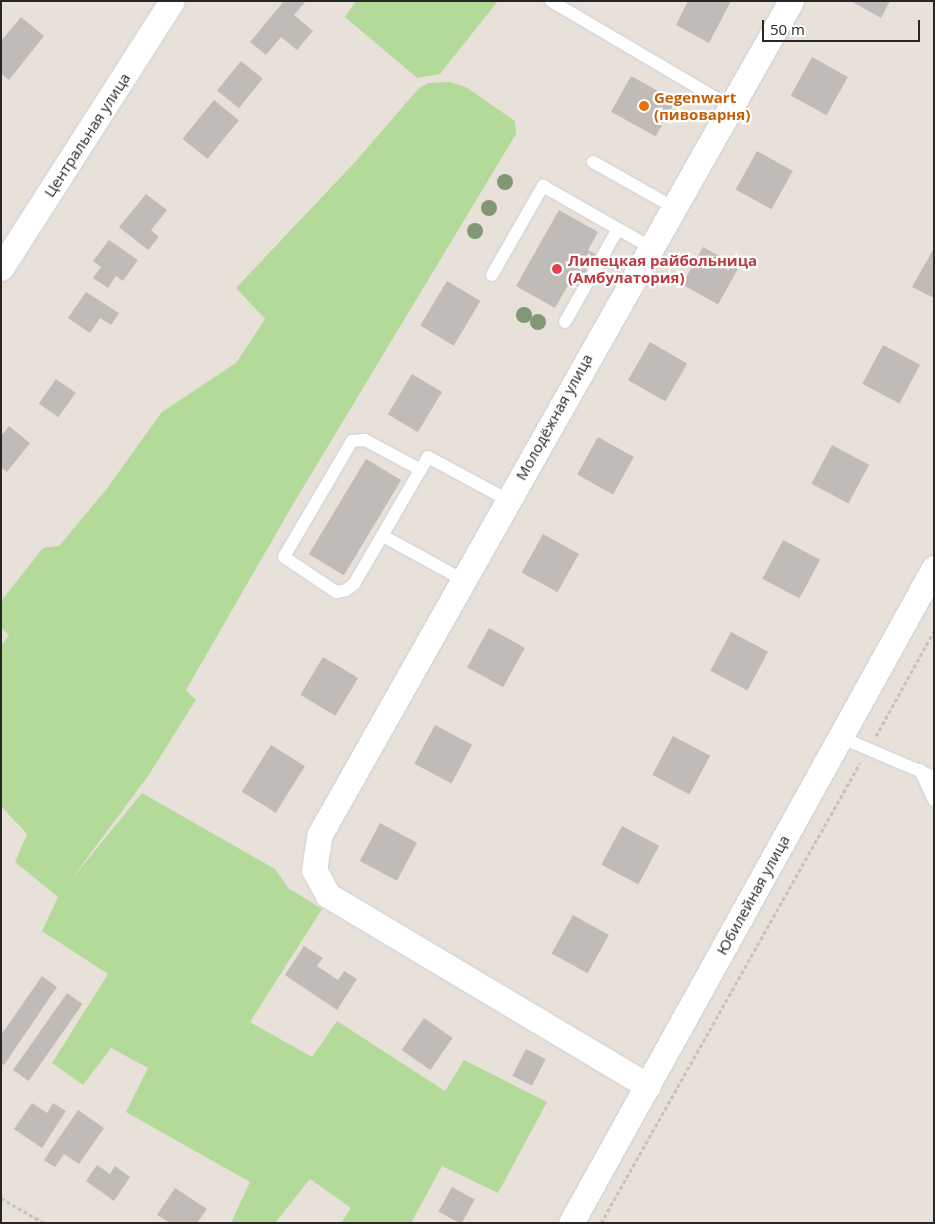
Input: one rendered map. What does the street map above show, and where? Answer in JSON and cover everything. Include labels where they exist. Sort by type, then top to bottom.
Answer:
[{"type":"street","name":"Центральная улица","points":[[1,268],[172,1]]},
{"type":"street","name":"Молодёжная улица","points":[[648,1086],[328,895],[314,870],[320,834],[729,106],[791,1]]},
{"type":"street","name":"Юбилейная улица","points":[[571,1223],[934,568]]},
{"type":"lane","points":[[551,1],[729,106]]},
{"type":"lane","points":[[593,162],[672,207]]},
{"type":"lane","points":[[492,275],[543,186],[650,247]]},
{"type":"lane","points":[[564,322],[618,229]]},
{"type":"lane","points":[[421,470],[365,440],[352,441],[284,557],[336,592],[346,590],[354,584],[383,536],[421,470],[428,457],[508,500]]},
{"type":"lane","points":[[383,536],[462,580]]},
{"type":"lane","points":[[840,737],[934,777]]},
{"type":"lane","points":[[920,770],[934,800]]},
{"type":"path","points":[[600,1223],[934,631]]},
{"type":"path","points":[[1,1198],[44,1223]]},
{"type":"green space","points":[[356,1],[498,1],[440,74],[417,78],[345,17]]},
{"type":"green space","points":[[449,82],[466,87],[515,121],[516,134],[292,506],[186,690],[196,700],[148,776],[70,881],[142,793],[275,869],[288,888],[322,909],[250,1022],[312,1057],[337,1021],[445,1091],[464,1060],[547,1102],[498,1193],[442,1166],[411,1223],[341,1223],[351,1208],[310,1179],[275,1223],[231,1223],[250,1182],[126,1112],[148,1068],[111,1048],[83,1085],[52,1063],[108,974],[42,931],[58,897],[15,862],[27,834],[1,806],[1,646],[9,635],[1,628],[1,601],[43,548],[59,546],[105,491],[162,412],[236,363],[265,319],[236,288],[355,162],[419,88],[428,83]]},
{"type":"building","points":[[284,1],[306,1],[294,15],[313,31],[297,50],[281,37],[266,55],[250,42]]},
{"type":"building","points":[[688,1],[731,1],[709,43],[676,25]]},
{"type":"building","points":[[851,1],[890,1],[881,18]]},
{"type":"building","points":[[21,17],[44,36],[9,80],[1,74],[1,41]]},
{"type":"building","points":[[812,57],[848,77],[827,115],[791,95]]},
{"type":"building","points":[[241,61],[263,79],[239,108],[217,91]]},
{"type":"building","name":"Gegenwart (пивоварня)","points":[[631,76],[676,101],[656,137],[611,112]]},
{"type":"building","points":[[214,100],[239,120],[207,159],[183,139]]},
{"type":"building","points":[[757,151],[793,171],[772,209],[736,189]]},
{"type":"building","points":[[146,194],[167,210],[151,230],[159,237],[148,250],[119,227]]},
{"type":"building","name":"Липецкая райбольница (Амбулатория)","points":[[559,210],[598,232],[588,250],[597,255],[578,287],[570,282],[555,308],[516,286]]},
{"type":"building","points":[[109,240],[138,260],[123,281],[116,276],[108,288],[93,278],[101,267],[93,261]]},
{"type":"building","points":[[703,247],[739,267],[718,304],[682,285]]},
{"type":"building","points":[[934,248],[934,298],[912,287]]},
{"type":"building","points":[[447,281],[480,301],[454,346],[420,326]]},
{"type":"building","points":[[86,292],[119,313],[111,325],[100,318],[90,333],[68,318]]},
{"type":"building","points":[[650,342],[687,363],[665,402],[628,380]]},
{"type":"building","points":[[883,345],[920,365],[899,404],[862,384]]},
{"type":"building","points":[[412,374],[442,392],[418,432],[388,414]]},
{"type":"building","points":[[56,379],[76,393],[58,417],[39,404]]},
{"type":"building","points":[[9,426],[30,443],[7,472],[1,467],[1,436]]},
{"type":"building","points":[[598,437],[634,457],[613,494],[577,475]]},
{"type":"building","points":[[832,445],[869,465],[848,504],[811,484]]},
{"type":"building","points":[[366,459],[401,480],[344,575],[309,554]]},
{"type":"building","points":[[543,534],[579,554],[558,592],[522,572]]},
{"type":"building","points":[[783,540],[820,560],[799,599],[762,579]]},
{"type":"building","points":[[489,628],[525,648],[503,687],[467,667]]},
{"type":"building","points":[[731,632],[768,652],[747,691],[710,671]]},
{"type":"building","points":[[323,657],[358,678],[335,716],[300,695]]},
{"type":"building","points":[[435,725],[472,745],[451,784],[414,764]]},
{"type":"building","points":[[673,736],[710,756],[689,795],[652,775]]},
{"type":"building","points":[[271,745],[305,766],[276,813],[242,792]]},
{"type":"building","points":[[380,823],[417,843],[397,881],[360,861]]},
{"type":"building","points":[[622,826],[659,846],[638,885],[601,865]]},
{"type":"building","points":[[573,915],[609,935],[588,973],[552,953]]},
{"type":"building","points":[[304,946],[323,958],[317,966],[338,980],[344,971],[357,979],[337,1010],[285,975]]},
{"type":"building","points":[[42,976],[57,987],[4,1065],[1,1063],[1,1035]]},
{"type":"building","points":[[67,993],[83,1004],[29,1081],[13,1070]]},
{"type":"building","points":[[424,1018],[453,1038],[430,1070],[402,1050]]},
{"type":"building","points":[[526,1049],[546,1059],[532,1086],[512,1076]]},
{"type":"building","points":[[32,1103],[47,1113],[53,1103],[66,1111],[42,1148],[14,1129]]},
{"type":"building","points":[[78,1110],[104,1128],[79,1164],[64,1154],[55,1167],[44,1160]]},
{"type":"building","points":[[97,1165],[110,1174],[115,1166],[130,1177],[114,1201],[86,1181]]},
{"type":"building","points":[[452,1187],[475,1200],[462,1223],[438,1211]]},
{"type":"building","points":[[175,1188],[207,1209],[197,1223],[170,1223],[157,1215]]},
{"type":"place","name":"Gegenwart (пивоварня)","points":[[644,106]]},
{"type":"place","name":"Липецкая райбольница (Амбулатория)","points":[[557,269]]}]
